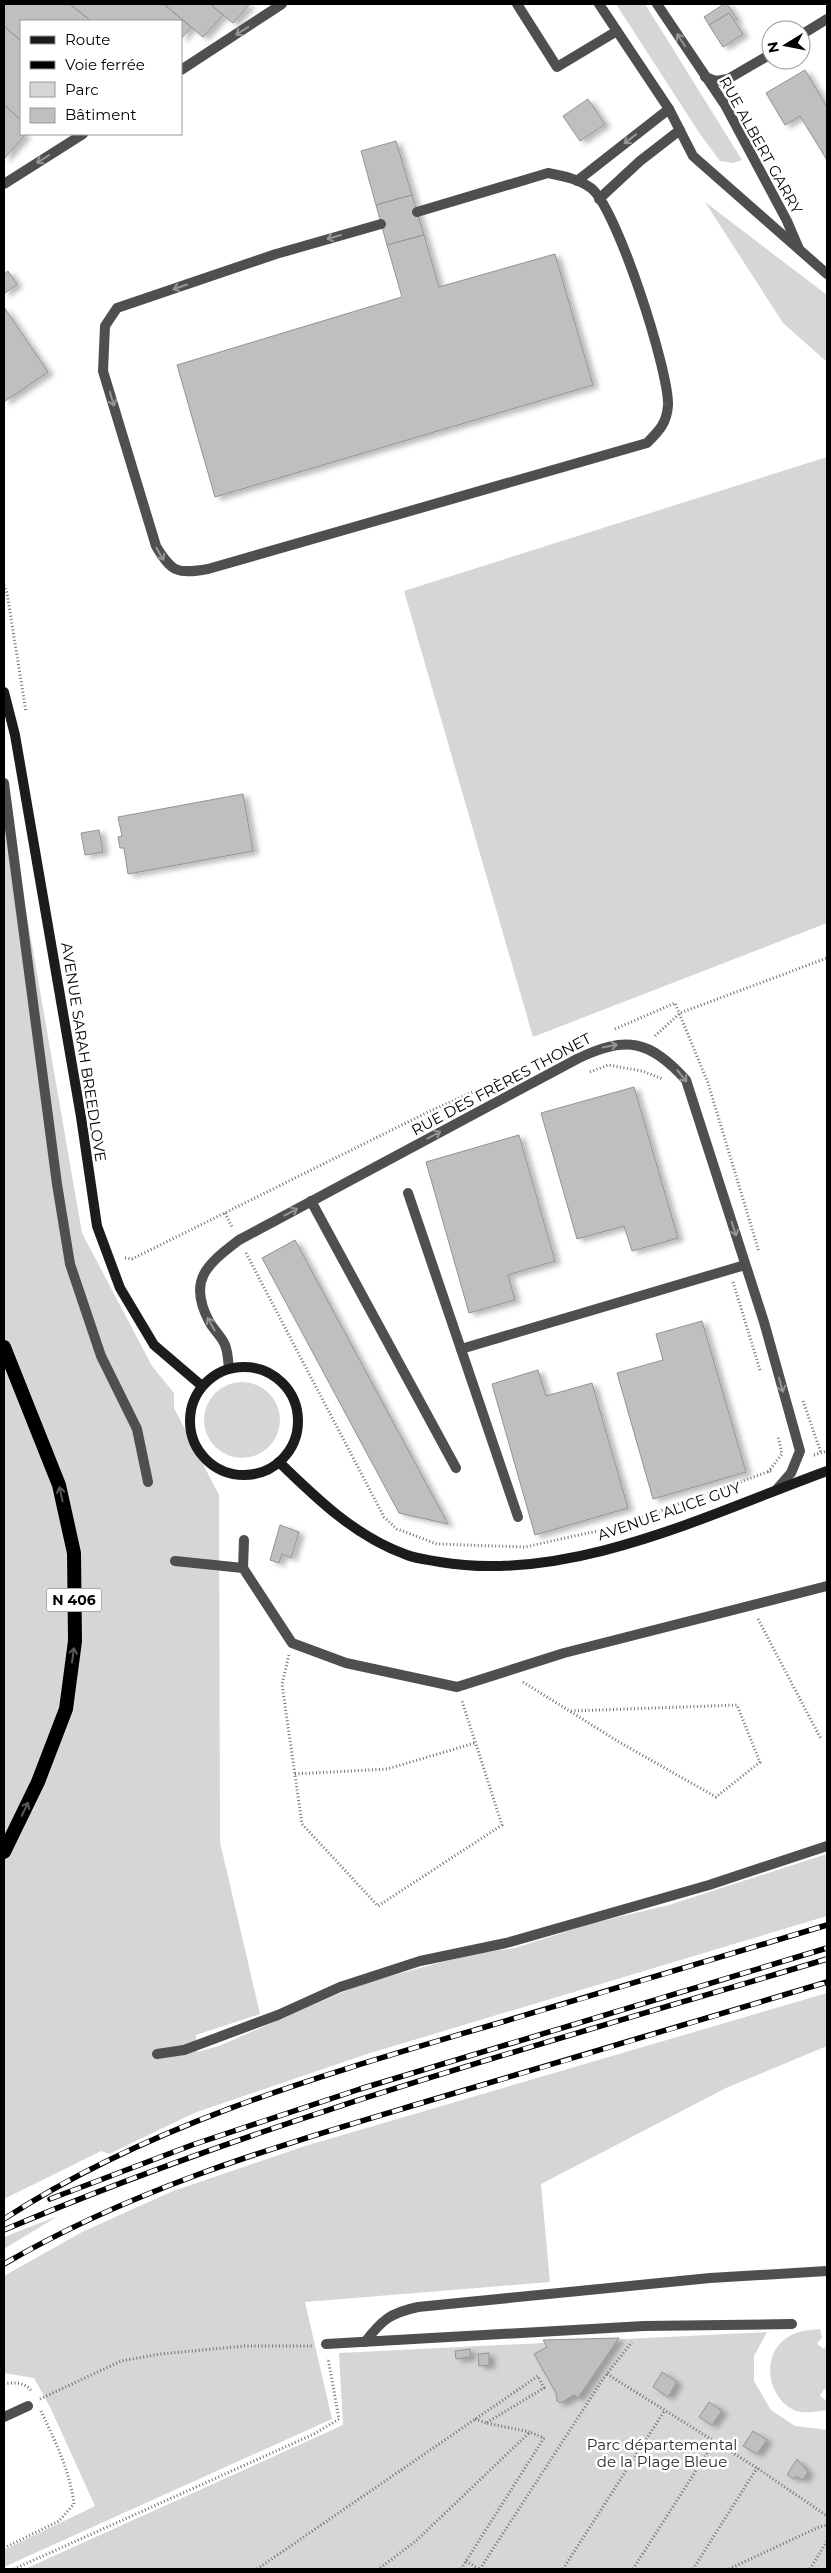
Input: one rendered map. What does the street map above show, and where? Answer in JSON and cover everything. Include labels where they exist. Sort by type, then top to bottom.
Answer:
[{"type":"highway","name":"N 406","points":[[4,1347],[59,1485],[74,1553],[75,1641],[66,1709],[38,1782],[4,1852]]},
{"type":"main road","name":"AVENUE SARAH BREEDLOVE","points":[[4,692],[15,735],[79,1107],[97,1226],[120,1288],[154,1345],[202,1386]]},
{"type":"main road","points":[[253,1367],[274,1375],[290,1391],[297,1410],[298,1430],[290,1449],[279,1462],[258,1473],[236,1474],[217,1467],[200,1452],[192,1434],[191,1412],[202,1386],[213,1376],[229,1368],[253,1367]]},
{"type":"main road","name":"AVENUE ALICE GUY","points":[[279,1462],[313,1496],[361,1533],[408,1556],[459,1565],[522,1566],[592,1553],[666,1531],[827,1471]]},
{"type":"street","points":[[182,69],[282,4]]},
{"type":"street","points":[[518,4],[557,67],[617,31]]},
{"type":"street","name":"RUE ALBERT GARRY","points":[[599,4],[669,109],[693,156],[827,274]]},
{"type":"street","name":"RUE ALBERT GARRY","points":[[657,4],[724,105],[787,221],[801,253]]},
{"type":"street","points":[[811,29],[827,19]]},
{"type":"street","points":[[705,77],[716,81],[728,79],[761,60]]},
{"type":"street","points":[[577,181],[669,109]]},
{"type":"street","points":[[599,199],[640,161],[680,130]]},
{"type":"street","points":[[4,184],[81,135]]},
{"type":"street","points":[[381,224],[276,254],[117,308],[105,326],[103,371],[156,546],[166,564],[184,572],[208,569],[647,443],[664,426],[668,406],[666,383],[635,276],[609,212],[592,189],[569,177],[548,174],[417,212]]},
{"type":"street","points":[[4,783],[57,1184],[70,1264],[101,1356],[137,1429],[148,1482]]},
{"type":"street","name":"RUE DES FRÈRES THONET","points":[[229,1368],[225,1344],[210,1322],[198,1294],[199,1281],[220,1254],[239,1240],[591,1052],[606,1046],[626,1044],[644,1047],[660,1054],[686,1080],[764,1322],[800,1451],[791,1473],[777,1489]]},
{"type":"street","points":[[408,1193],[518,1517]]},
{"type":"street","points":[[311,1201],[456,1468]]},
{"type":"street","points":[[462,1349],[745,1265]]},
{"type":"street","points":[[244,1540],[243,1568],[292,1643],[346,1663],[458,1687],[564,1653],[827,1586]]},
{"type":"street","points":[[175,1561],[243,1568]]},
{"type":"street","points":[[157,2054],[184,2050],[278,2015],[340,1987],[420,1961],[506,1942],[709,1885],[827,1846]]},
{"type":"street","points":[[365,2342],[382,2321],[398,2312],[418,2307],[710,2278],[827,2271]]},
{"type":"street","points":[[326,2344],[644,2326],[792,2324]]},
{"type":"street","points":[[4,2417],[32,2403]]},
{"type":"path","points":[[4,585],[7,593],[28,720]]},
{"type":"path","points":[[644,1047],[680,1013],[827,958]]},
{"type":"path","points":[[613,1030],[675,1003],[692,1049]]},
{"type":"path","points":[[584,1074],[608,1065],[642,1071],[670,1082]]},
{"type":"path","points":[[117,1257],[132,1259],[428,1112],[516,1073]]},
{"type":"path","points":[[246,1253],[254,1249]]},
{"type":"path","points":[[751,1605],[821,1739]]},
{"type":"path","points":[[292,1643],[282,1684],[302,1824],[378,1906],[502,1825],[458,1687]]},
{"type":"path","points":[[506,1671],[569,1711],[716,1797],[760,1762],[737,1705],[569,1711]]},
{"type":"path","points":[[295,1774],[387,1769],[475,1743]]},
{"type":"path","points":[[466,2561],[479,2569],[608,2374],[644,2326]]},
{"type":"path","points":[[14,2569],[314,2434],[339,2419],[326,2344],[315,2346],[245,2346],[160,2354],[120,2361],[32,2403]]},
{"type":"path","points":[[608,2374],[757,2468],[827,2516]]},
{"type":"path","points":[[257,2569],[538,2376],[544,2388],[486,2422]]},
{"type":"path","points":[[4,2384],[18,2382],[30,2388],[32,2403],[63,2458],[72,2487],[74,2504],[59,2521],[4,2548]]},
{"type":"path","points":[[563,2569],[665,2410]]},
{"type":"path","points":[[460,2569],[544,2438],[530,2432],[475,2419]]},
{"type":"path","points":[[379,2569],[417,2540],[530,2432]]},
{"type":"path","points":[[633,2569],[715,2441]]},
{"type":"path","points":[[693,2569],[757,2468]]},
{"type":"path","points":[[730,2569],[819,2526],[827,2525]]},
{"type":"path","points":[[810,2569],[827,2541]]},
{"type":"green space","points":[[616,4],[645,4],[742,160],[733,163],[720,161],[700,134]]},
{"type":"green space","points":[[705,202],[827,295],[827,362],[783,323]]},
{"type":"green space","points":[[827,457],[827,923],[533,1037],[404,591]]},
{"type":"green space","points":[[4,783],[82,1233],[152,1366],[174,1393],[174,1408],[219,1495],[220,1842],[260,2014],[196,2035],[197,2052],[219,2046],[361,1984],[475,1953],[515,1948],[593,1923],[669,1905],[827,1854],[827,1916],[367,2054],[194,2113],[109,2154],[101,2151],[4,2199]]},
{"type":"green space","points":[[242,1382],[257,1385],[269,1393],[277,1405],[280,1420],[277,1435],[269,1447],[257,1455],[242,1458],[227,1455],[215,1447],[207,1435],[204,1420],[207,1405],[215,1393],[227,1385]]},
{"type":"green space","points":[[827,1993],[827,2046],[726,2088],[541,2184],[550,2282],[305,2302],[332,2419],[4,2567],[4,2550],[95,2506],[50,2407],[34,2378],[4,2373],[4,2276],[82,2232],[173,2191],[305,2146]]},
{"type":"green space","points":[[58,2216],[4,2249],[4,2237]]},
{"type":"green space","points":[[820,2329],[822,2337],[817,2344],[824,2349],[827,2344],[827,2391],[824,2389],[820,2396],[827,2401],[827,2410],[796,2411],[779,2398],[774,2389],[770,2368],[772,2358],[777,2348],[788,2337],[801,2332]]},
{"type":"green space","name":"Parc départemental de la Plage Bleue","points":[[767,2332],[754,2356],[754,2381],[771,2410],[795,2426],[827,2430],[827,2569],[25,2569],[343,2425],[339,2353]]},
{"type":"building","points":[[4,4],[70,4],[90,20],[20,20],[20,40],[4,26]]},
{"type":"building","points":[[70,4],[164,4],[191,27],[182,38],[182,20],[90,20]]},
{"type":"building","points":[[164,4],[210,4],[223,15],[203,37]]},
{"type":"building","points":[[210,4],[250,4],[233,23]]},
{"type":"building","points":[[727,4],[737,19],[734,21],[729,13],[709,25],[704,17]]},
{"type":"building","points":[[729,13],[743,34],[723,47],[709,25]]},
{"type":"building","points":[[4,26],[20,40],[20,119],[4,105]]},
{"type":"building","points":[[805,70],[827,107],[827,160],[800,116],[785,125],[766,93]]},
{"type":"building","points":[[588,99],[605,124],[580,141],[563,116]]},
{"type":"building","points":[[4,105],[20,119],[20,135],[25,135],[4,159]]},
{"type":"building","points":[[396,141],[412,195],[376,205],[361,151]]},
{"type":"building","points":[[412,195],[424,235],[387,245],[376,205]]},
{"type":"building","points":[[424,235],[439,287],[555,254],[593,385],[215,497],[177,365],[402,297],[387,245]]},
{"type":"building","points":[[8,271],[17,284],[4,294],[4,274]]},
{"type":"building","points":[[4,307],[48,372],[4,402]]},
{"type":"building","points":[[243,794],[253,851],[128,874],[124,848],[120,848],[118,837],[122,836],[118,817]]},
{"type":"building","points":[[99,830],[103,852],[85,855],[81,833]]},
{"type":"building","points":[[634,1087],[678,1238],[632,1251],[624,1226],[577,1239],[541,1113]]},
{"type":"building","points":[[519,1135],[555,1261],[508,1275],[515,1300],[469,1313],[426,1162]]},
{"type":"building","points":[[295,1240],[448,1524],[399,1513],[262,1258]]},
{"type":"building","points":[[702,1321],[746,1472],[653,1499],[617,1373],[663,1360],[656,1334]]},
{"type":"building","points":[[538,1370],[546,1396],[592,1383],[628,1508],[535,1535],[492,1384]]},
{"type":"building","points":[[280,1525],[299,1532],[291,1558],[282,1554],[279,1563],[270,1560]]},
{"type":"building","points":[[619,2338],[578,2398],[574,2395],[561,2403],[557,2401],[556,2393],[534,2354],[547,2347],[543,2340]]},
{"type":"building","points":[[470,2349],[470,2357],[456,2359],[455,2351]]},
{"type":"building","points":[[489,2353],[489,2365],[479,2366],[478,2354]]},
{"type":"building","points":[[662,2372],[677,2382],[668,2397],[653,2387]]},
{"type":"building","points":[[709,2402],[722,2411],[712,2425],[699,2417]]},
{"type":"building","points":[[753,2431],[767,2440],[757,2454],[743,2446]]},
{"type":"building","points":[[797,2459],[808,2472],[803,2480],[796,2476],[794,2479],[787,2475]]},
{"type":"railway","points":[[4,2219],[60,2185],[117,2156],[177,2129],[298,2084],[827,1925]]},
{"type":"railway","points":[[50,2199],[192,2145],[360,2089],[827,1948]]},
{"type":"railway","points":[[4,2230],[104,2189],[309,2116],[515,2051],[827,1959]]},
{"type":"railway","points":[[4,2264],[55,2236],[107,2212],[211,2170],[373,2118],[827,1982]]}]
